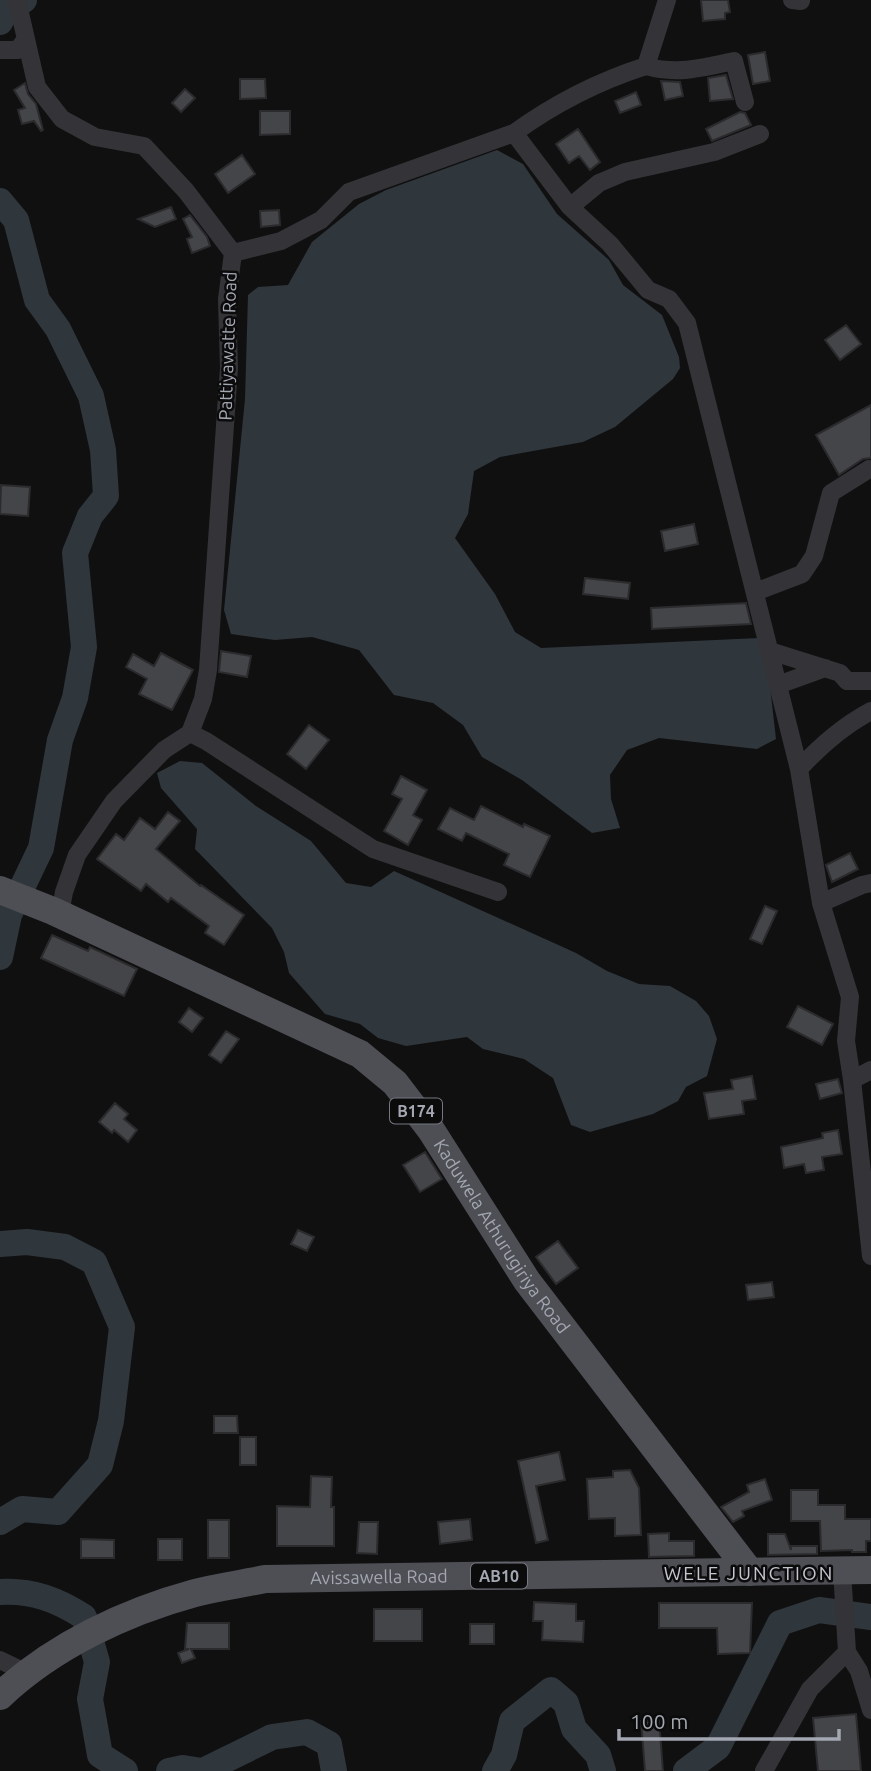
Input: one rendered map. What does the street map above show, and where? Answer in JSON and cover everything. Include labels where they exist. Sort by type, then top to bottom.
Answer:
[{"type":"main road","name":"Kaduwela Athurugiriya Road","points":[[0,890],[56,912],[360,1054],[395,1083],[431,1130],[527,1281],[750,1572]]},
{"type":"main road","name":"Avissawella Road","points":[[0,1696],[13,1666],[57,1653],[132,1615],[195,1593],[265,1579],[750,1572],[843,1580],[871,1570]]},
{"type":"street","points":[[17,0],[37,87],[62,119],[95,136],[144,146],[186,191],[233,253]]},
{"type":"street","points":[[667,0],[646,66],[663,71],[693,71],[734,61],[745,102]]},
{"type":"street","points":[[0,50],[18,50],[25,40]]},
{"type":"street","name":"Pattiyawatte Road","points":[[190,733],[203,699],[208,670],[229,368],[227,299],[233,253],[281,241],[321,220],[349,192],[514,133],[609,78],[646,66]]},
{"type":"street","points":[[514,133],[570,207],[610,244],[648,290],[669,299],[687,323],[799,769],[821,903],[850,997],[846,1041],[871,1256]]},
{"type":"street","points":[[570,207],[599,183],[625,172],[714,152],[760,134]]},
{"type":"street","points":[[755,592],[802,574],[814,556],[831,493],[869,469]]},
{"type":"street","points":[[770,651],[840,673],[847,681],[871,681]]},
{"type":"street","points":[[778,685],[825,668]]},
{"type":"street","points":[[799,769],[819,748],[856,719],[871,711]]},
{"type":"street","points":[[56,912],[77,855],[114,801],[164,750],[190,733],[373,849],[498,892]]},
{"type":"street","points":[[821,903],[871,883]]},
{"type":"street","points":[[852,1080],[871,1070]]},
{"type":"street","points":[[843,1580],[846,1647],[859,1671],[871,1710]]},
{"type":"street","points":[[764,1771],[810,1689],[846,1647]]},
{"type":"shaded area","points":[[497,150],[523,164],[557,214],[609,260],[623,285],[662,315],[679,357],[680,368],[673,379],[615,427],[583,442],[500,457],[474,471],[468,514],[455,538],[495,594],[515,632],[541,648],[759,638],[770,686],[776,739],[757,749],[659,738],[627,750],[610,775],[611,799],[620,828],[592,833],[522,780],[482,757],[463,725],[433,703],[394,695],[359,650],[312,637],[275,640],[231,634],[224,610],[245,399],[248,295],[258,287],[288,285],[312,242],[359,204],[386,190]]},
{"type":"shaded area","points":[[180,761],[202,763],[256,806],[311,841],[346,883],[371,887],[394,871],[576,953],[607,971],[639,984],[670,986],[696,1001],[709,1016],[717,1039],[707,1076],[686,1087],[678,1101],[653,1114],[590,1132],[571,1125],[553,1078],[524,1059],[483,1049],[467,1037],[406,1046],[378,1038],[360,1024],[325,1014],[289,973],[284,952],[272,928],[195,849],[197,829],[161,788],[157,773]]},
{"type":"building","points":[[701,0],[728,0],[730,12],[725,13],[725,19],[703,21]]},
{"type":"building","points":[[765,52],[770,81],[753,84],[748,55]]},
{"type":"building","points":[[726,75],[733,99],[710,101],[708,78]]},
{"type":"building","points":[[240,79],[265,79],[266,98],[240,99]]},
{"type":"building","points":[[661,81],[680,82],[683,96],[665,100]]},
{"type":"building","points":[[25,83],[28,94],[36,104],[43,130],[41,131],[34,121],[22,124],[18,110],[25,108],[14,90]]},
{"type":"building","points":[[185,89],[195,98],[181,112],[172,103]]},
{"type":"building","points":[[636,92],[641,105],[620,113],[615,101]]},
{"type":"building","points":[[260,111],[290,111],[290,134],[260,135]]},
{"type":"building","points":[[740,112],[745,113],[751,125],[712,141],[706,129]]},
{"type":"building","points":[[578,129],[600,162],[590,170],[579,156],[569,163],[556,144]]},
{"type":"building","points":[[242,155],[255,174],[228,193],[215,174]]},
{"type":"building","points":[[171,207],[176,219],[155,227],[138,219]]},
{"type":"building","points":[[279,210],[280,225],[261,227],[260,211]]},
{"type":"building","points":[[190,215],[207,237],[210,246],[192,253],[187,239],[192,237],[183,219]]},
{"type":"building","points":[[846,325],[861,344],[840,360],[825,340]]},
{"type":"building","points":[[871,405],[871,458],[863,459],[839,475],[816,435]]},
{"type":"building","points":[[1,485],[30,487],[28,516],[0,514]]},
{"type":"building","points":[[694,524],[698,544],[665,551],[661,531]]},
{"type":"building","points":[[585,578],[630,583],[628,599],[583,594]]},
{"type":"building","points":[[746,603],[751,624],[652,629],[651,608]]},
{"type":"building","points":[[221,651],[251,656],[247,677],[219,672]]},
{"type":"building","points":[[161,653],[193,670],[172,710],[139,694],[147,679],[126,667],[133,654],[154,666]]},
{"type":"building","points":[[309,725],[329,740],[306,769],[287,754]]},
{"type":"building","points":[[401,776],[427,790],[413,815],[422,820],[408,845],[384,831],[402,799],[392,794]]},
{"type":"building","points":[[481,806],[523,827],[524,824],[550,836],[530,877],[504,865],[509,854],[466,833],[462,841],[438,829],[450,808],[474,820]]},
{"type":"building","points":[[168,812],[180,821],[156,849],[200,886],[244,915],[224,945],[205,933],[209,926],[171,898],[168,902],[146,884],[141,891],[97,859],[116,834],[124,840],[140,818],[155,829]]},
{"type":"building","points":[[850,853],[858,869],[832,882],[826,865]]},
{"type":"building","points":[[765,906],[777,911],[762,944],[750,939]]},
{"type":"building","points":[[52,935],[88,951],[90,947],[137,969],[124,996],[41,958]]},
{"type":"building","points":[[798,1006],[833,1024],[822,1045],[787,1027]]},
{"type":"building","points":[[189,1008],[203,1018],[192,1032],[179,1022]]},
{"type":"building","points":[[226,1031],[239,1039],[221,1063],[209,1055]]},
{"type":"building","points":[[752,1076],[756,1099],[742,1101],[744,1114],[709,1119],[704,1093],[733,1089],[731,1080]]},
{"type":"building","points":[[838,1079],[842,1093],[820,1099],[816,1084]]},
{"type":"building","points":[[115,1103],[128,1114],[124,1119],[137,1130],[128,1142],[99,1122]]},
{"type":"building","points":[[838,1130],[842,1154],[822,1157],[824,1170],[806,1173],[804,1164],[784,1168],[781,1147],[823,1138],[822,1133]]},
{"type":"building","points":[[425,1152],[442,1179],[420,1192],[403,1165]]},
{"type":"building","points":[[298,1230],[314,1237],[307,1251],[291,1244]]},
{"type":"building","points":[[558,1241],[578,1268],[556,1284],[536,1257]]},
{"type":"building","points":[[772,1282],[774,1297],[748,1300],[746,1285]]},
{"type":"building","points":[[214,1416],[237,1416],[238,1433],[214,1433]]},
{"type":"building","points":[[240,1437],[256,1437],[256,1465],[240,1465]]},
{"type":"building","points":[[559,1452],[565,1480],[536,1486],[548,1540],[536,1543],[518,1461]]},
{"type":"building","points":[[630,1470],[639,1488],[641,1535],[615,1536],[615,1518],[589,1519],[587,1479],[613,1477],[613,1471]]},
{"type":"building","points":[[311,1476],[332,1477],[334,1546],[277,1546],[277,1506],[310,1507]]},
{"type":"building","points":[[765,1479],[772,1500],[742,1511],[744,1516],[733,1522],[721,1507],[749,1492],[747,1485]]},
{"type":"building","points":[[791,1490],[818,1490],[818,1505],[845,1505],[845,1519],[871,1519],[871,1541],[866,1541],[866,1552],[821,1551],[820,1521],[791,1521]]},
{"type":"building","points":[[470,1519],[472,1540],[440,1544],[438,1522]]},
{"type":"building","points":[[208,1520],[229,1520],[229,1558],[208,1558]]},
{"type":"building","points":[[359,1522],[378,1522],[377,1554],[357,1553]]},
{"type":"building","points":[[669,1533],[669,1541],[694,1541],[694,1556],[649,1557],[648,1534]]},
{"type":"building","points":[[768,1534],[785,1534],[791,1550],[791,1546],[817,1546],[817,1554],[768,1555]]},
{"type":"building","points":[[81,1539],[114,1540],[114,1558],[81,1558]]},
{"type":"building","points":[[158,1539],[182,1539],[182,1560],[158,1560]]},
{"type":"building","points":[[534,1602],[576,1604],[576,1621],[584,1621],[583,1642],[542,1640],[543,1621],[533,1621]]},
{"type":"building","points":[[659,1603],[752,1603],[750,1653],[718,1654],[717,1628],[659,1628]]},
{"type":"building","points":[[374,1609],[422,1609],[422,1641],[374,1641]]},
{"type":"building","points":[[187,1623],[229,1623],[229,1649],[191,1649],[195,1658],[182,1663],[178,1653],[189,1649],[185,1649]]},
{"type":"building","points":[[470,1624],[494,1624],[494,1644],[470,1644]]},
{"type":"building","points":[[856,1714],[861,1771],[818,1771],[813,1718]]},
{"type":"building","points":[[659,1720],[663,1771],[645,1771],[641,1721]]},
{"type":"waterway","points":[[0,22],[7,9],[24,0]]},
{"type":"waterway","points":[[0,201],[16,220],[37,300],[58,329],[91,396],[103,450],[106,496],[90,516],[75,553],[84,647],[75,698],[60,740],[41,848],[9,915],[0,957]]},
{"type":"waterway","points":[[0,1244],[27,1242],[65,1247],[94,1262],[122,1327],[111,1421],[100,1465],[58,1512],[22,1509],[0,1522]]},
{"type":"waterway","points":[[0,1592],[44,1597],[84,1617],[97,1662],[90,1699],[100,1755],[125,1771]]},
{"type":"waterway","points":[[686,1771],[718,1747],[780,1623],[819,1610],[871,1617]]},
{"type":"waterway","points":[[495,1771],[504,1755],[512,1721],[551,1690],[566,1703],[574,1729],[598,1755],[603,1771]]},
{"type":"waterway","points":[[203,1771],[272,1737],[307,1732],[329,1744],[334,1771]]},
{"type":"waterway","points":[[169,1771],[183,1768],[202,1771]]},
{"type":"district","name":"WELE JUNCTION","points":[[749,1573]]}]
